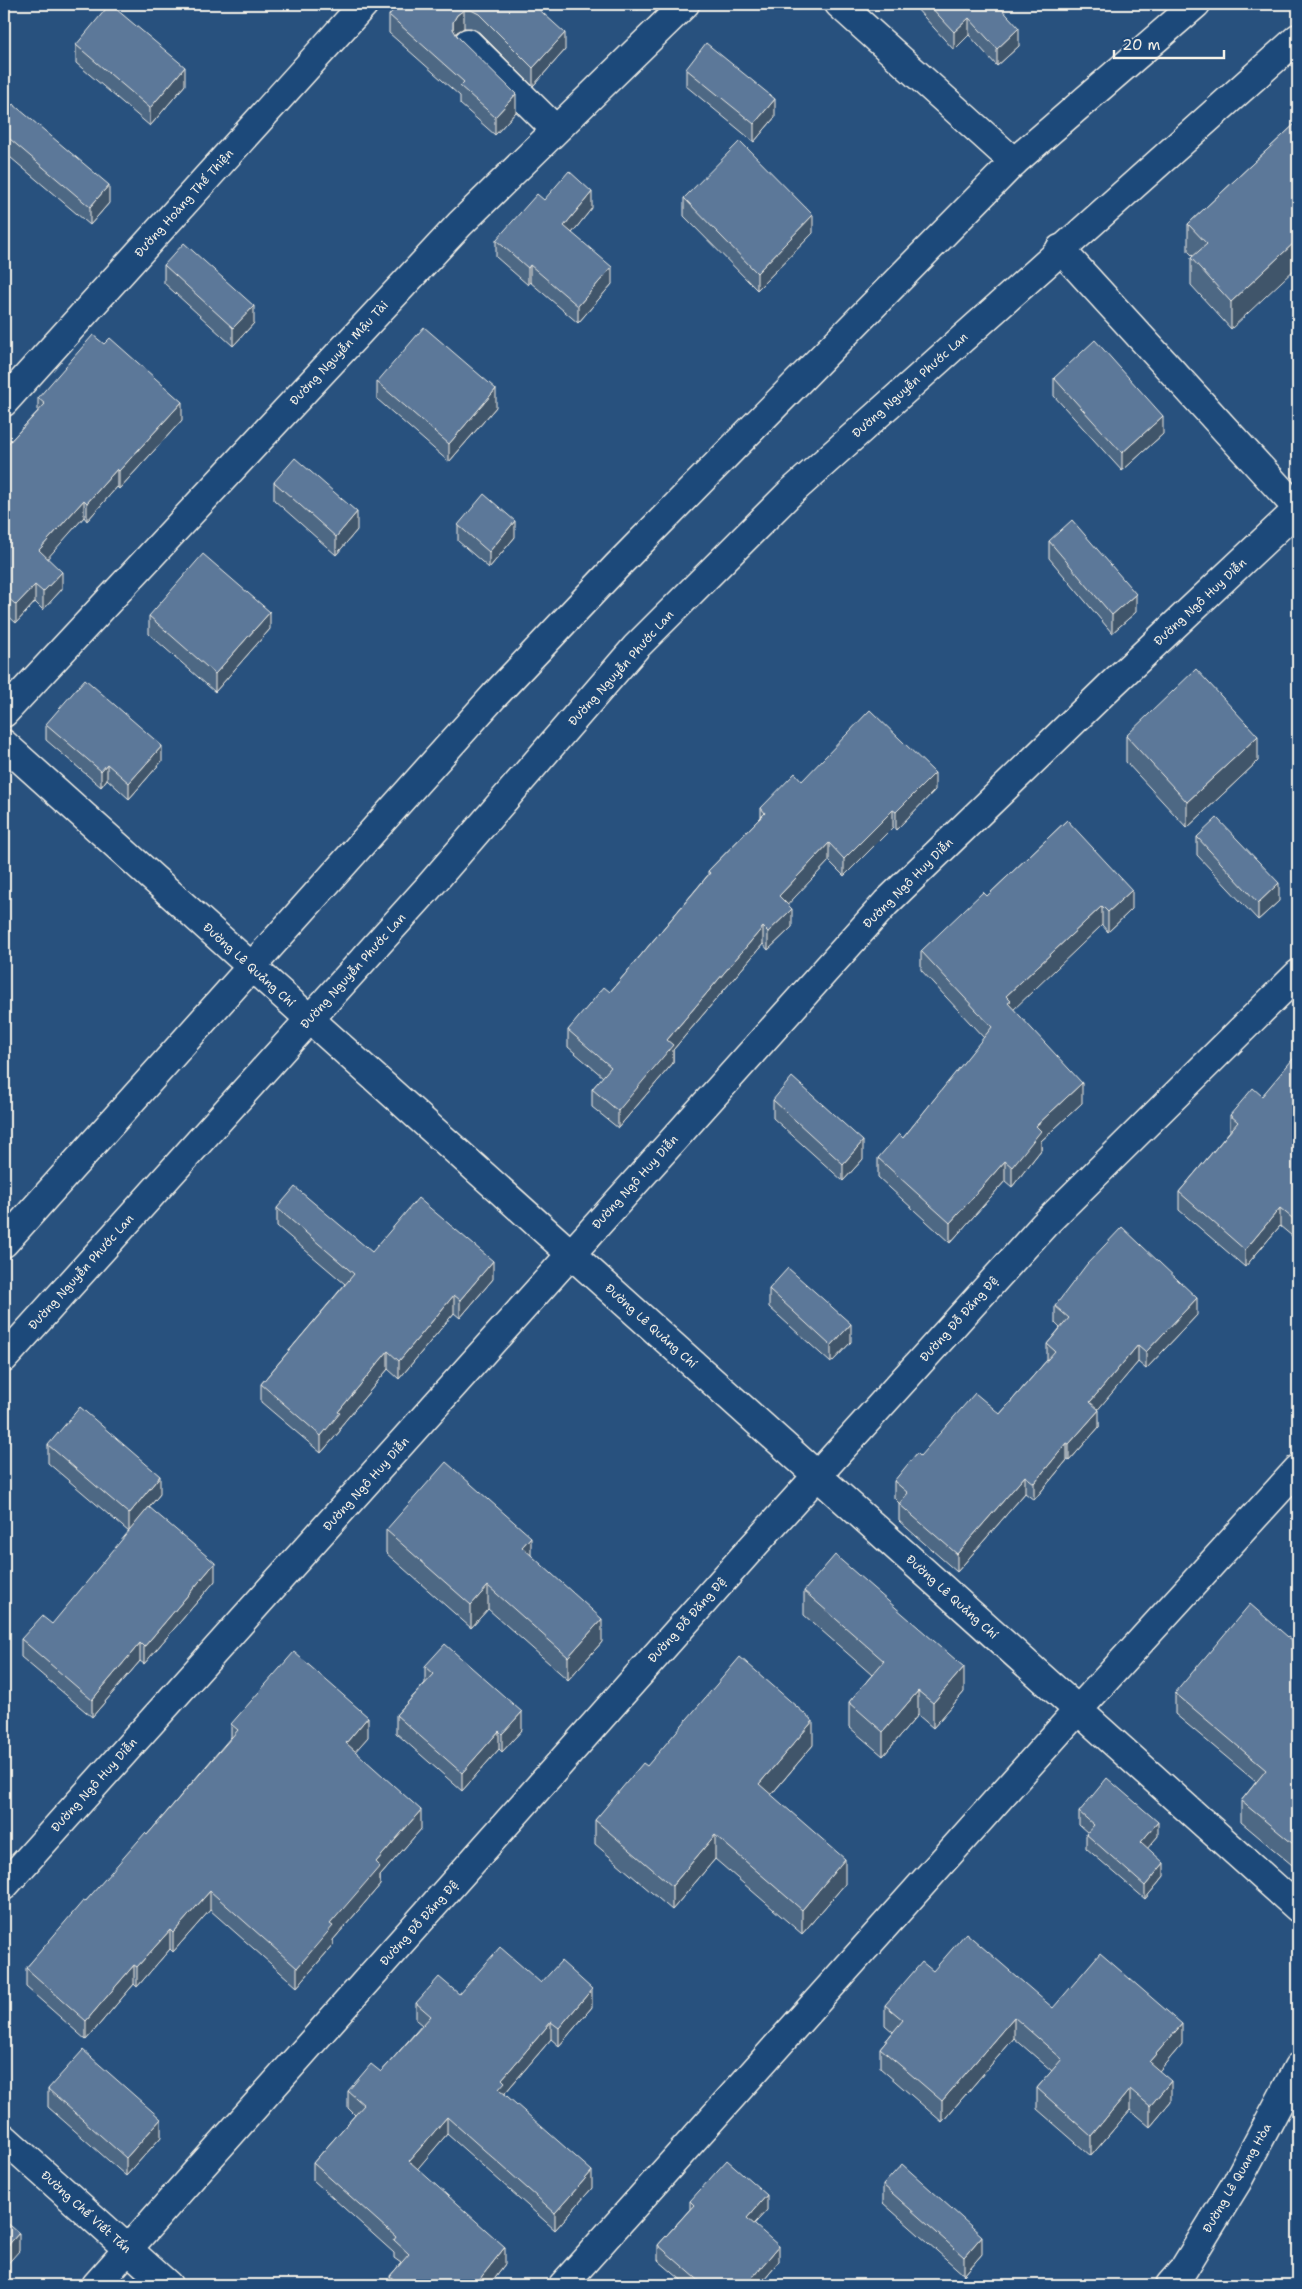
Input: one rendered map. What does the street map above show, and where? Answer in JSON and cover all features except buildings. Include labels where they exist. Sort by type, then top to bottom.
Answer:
[{"type":"street","name":"Đường Hoàng Thế Thiện","points":[[4,402],[364,4]]},
{"type":"street","name":"Đường Nguyễn Mậu Tài","points":[[4,713],[460,224],[685,4]]},
{"type":"street","points":[[839,4],[1014,162]]},
{"type":"street","points":[[4,1243],[250,966],[494,696],[617,566],[1014,162],[1196,4]]},
{"type":"street","name":"Đường Nguyễn Phước Lan","points":[[4,1358],[428,888],[636,647],[789,494],[1060,249],[1298,38]]},
{"type":"street","points":[[468,43],[556,130]]},
{"type":"street","points":[[1060,249],[1298,509]]},
{"type":"street","name":"Đường Ngô Huy Diễn","points":[[4,1886],[886,903],[1110,686],[1298,509]]},
{"type":"street","name":"Đường Lê Quảng Chí","points":[[4,744],[1298,1908]]},
{"type":"street","name":"Đường Đỗ Đăng Đệ","points":[[96,2285],[817,1475],[1044,1226],[1298,974]]},
{"type":"street","points":[[563,2285],[1078,1710],[1298,1469]]},
{"type":"street","name":"Đường Lê Quang Hòa","points":[[1170,2285],[1182,2270],[1237,2182],[1298,2067]]},
{"type":"street","name":"Đường Chế Viết Tấn","points":[[4,2138],[168,2285]]}]
